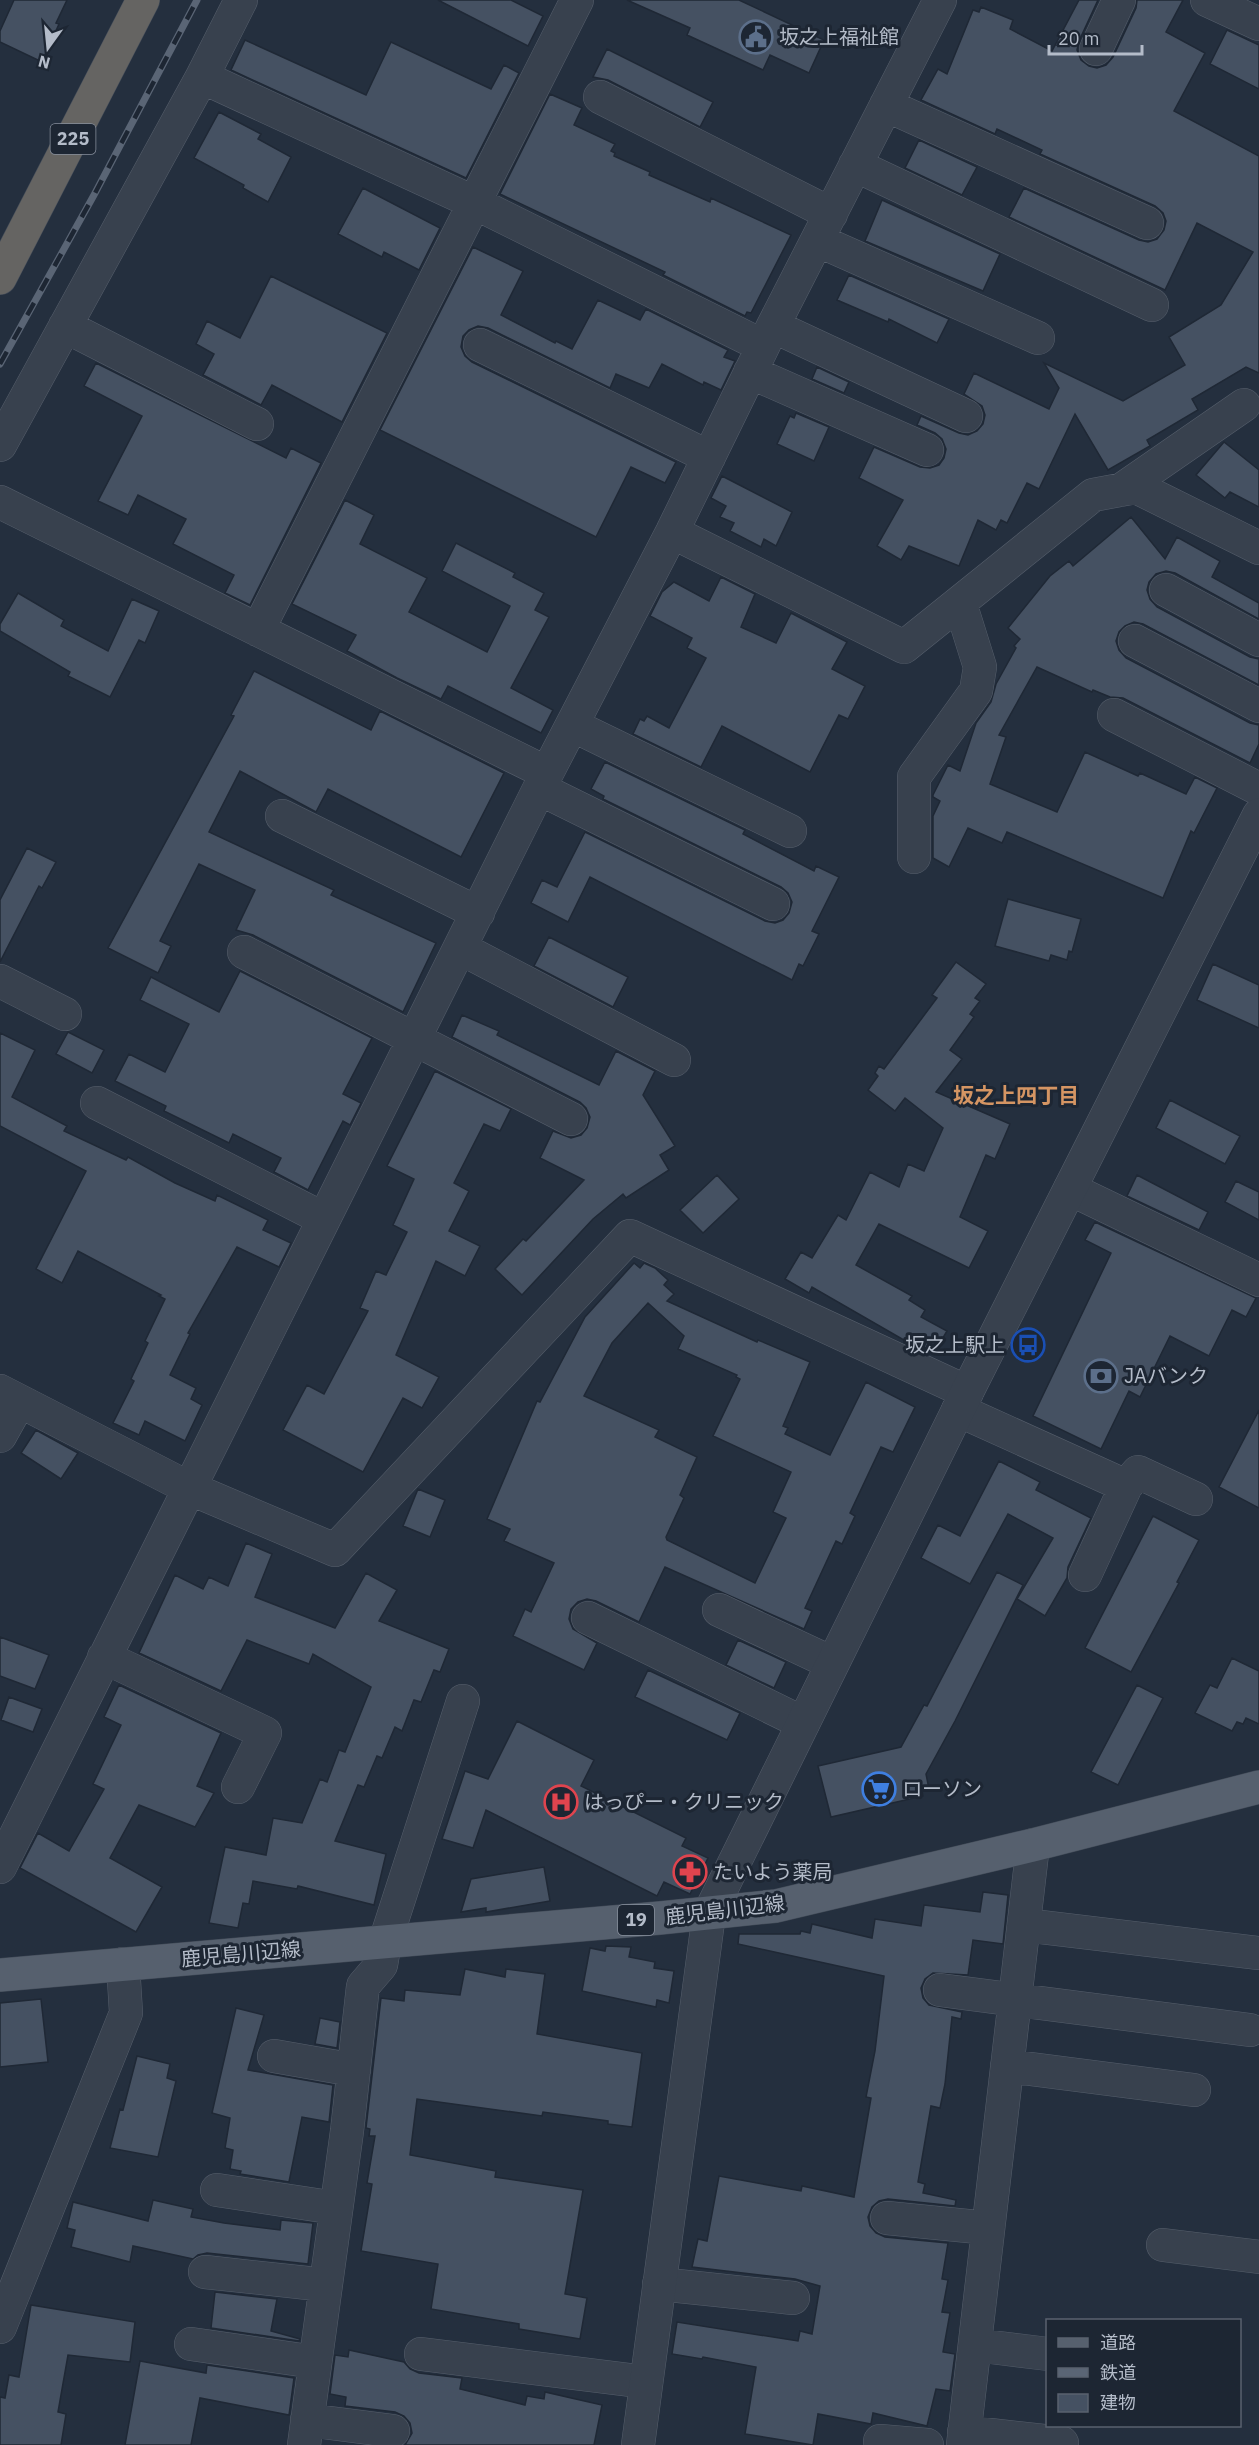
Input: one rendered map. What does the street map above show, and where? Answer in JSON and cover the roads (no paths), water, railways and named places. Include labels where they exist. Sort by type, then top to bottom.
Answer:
[{"type":"highway","name":"225","points":[[0,278],[143,0]]},
{"type":"main road","name":"鹿児島川辺線","points":[[0,1975],[709,1914],[776,1906],[1033,1845],[1259,1787]]},
{"type":"street","points":[[0,445],[202,77],[241,0]]},
{"type":"street","points":[[258,630],[577,0]]},
{"type":"street","points":[[1096,49],[1119,0]]},
{"type":"street","points":[[1207,0],[1259,24]]},
{"type":"street","points":[[0,1867],[324,1218],[886,105],[929,4]]},
{"type":"street","points":[[202,77],[473,202],[762,348],[927,450]]},
{"type":"street","points":[[600,97],[824,227],[1038,338]]},
{"type":"street","points":[[886,105],[1138,210]]},
{"type":"street","points":[[855,165],[1152,305]]},
{"type":"street","points":[[65,326],[257,424]]},
{"type":"street","points":[[480,345],[709,457]]},
{"type":"street","points":[[762,348],[966,416]]},
{"type":"street","points":[[1121,490],[1244,405]]},
{"type":"street","points":[[672,532],[904,647],[1093,495],[1136,487],[1259,548]]},
{"type":"street","points":[[0,502],[258,630],[773,904]]},
{"type":"street","points":[[1166,590],[1259,640]]},
{"type":"street","points":[[914,857],[914,777],[976,691],[980,668],[960,603]]},
{"type":"street","points":[[1135,641],[1259,706]]},
{"type":"street","points":[[1114,715],[1259,789]]},
{"type":"street","points":[[572,725],[790,831]]},
{"type":"street","points":[[282,816],[478,913]]},
{"type":"street","points":[[638,2445],[709,1914],[962,1401],[1255,833]]},
{"type":"street","points":[[460,948],[674,1060]]},
{"type":"street","points":[[244,952],[571,1119]]},
{"type":"street","points":[[0,981],[65,1014]]},
{"type":"street","points":[[97,1103],[324,1218]]},
{"type":"street","points":[[1070,1189],[1259,1280]]},
{"type":"street","points":[[0,1436],[9,1396],[189,1488],[335,1550],[630,1236],[962,1401],[1126,1486]]},
{"type":"street","points":[[1085,1575],[1126,1486],[1138,1472],[1196,1499]]},
{"type":"street","points":[[719,1610],[832,1663]]},
{"type":"street","points":[[588,1618],[803,1724]]},
{"type":"street","points":[[104,1657],[265,1733],[238,1787]]},
{"type":"street","points":[[393,2431],[305,2433],[354,2070],[363,1986],[381,1965],[385,1942],[463,1701]]},
{"type":"street","points":[[1033,1845],[964,2438],[1062,2443]]},
{"type":"street","points":[[1024,1925],[1259,1953]]},
{"type":"street","points":[[3,2310],[126,2013],[123,1964]]},
{"type":"street","points":[[940,1990],[1250,2030]]},
{"type":"street","points":[[274,2056],[354,2070]]},
{"type":"street","points":[[1007,2066],[1194,2090]]},
{"type":"street","points":[[217,2190],[336,2208]]},
{"type":"street","points":[[887,2218],[988,2228]]},
{"type":"street","points":[[1163,2245],[1259,2257]]},
{"type":"street","points":[[205,2272],[326,2285]]},
{"type":"street","points":[[659,2284],[793,2298]]},
{"type":"street","points":[[191,2344],[315,2362]]},
{"type":"street","points":[[975,2344],[1046,2354]]},
{"type":"street","points":[[421,2354],[646,2382]]},
{"type":"street","points":[[880,2441],[927,2445]]},
{"type":"railway","points":[[0,364],[94,195],[197,0]]},
{"type":"place","name":"坂之上福祉館","points":[[756,37]]},
{"type":"place","name":"坂之上駅上","points":[[1028,1345]]},
{"type":"place","name":"JAバンク","points":[[1101,1376]]},
{"type":"place","name":"ローソン","points":[[879,1789]]},
{"type":"place","name":"はっぴー・クリニック","points":[[561,1802]]},
{"type":"place","name":"たいよう薬局","points":[[690,1872]]},
{"type":"district","name":"坂之上四丁目","points":[[1016,1096]]}]
